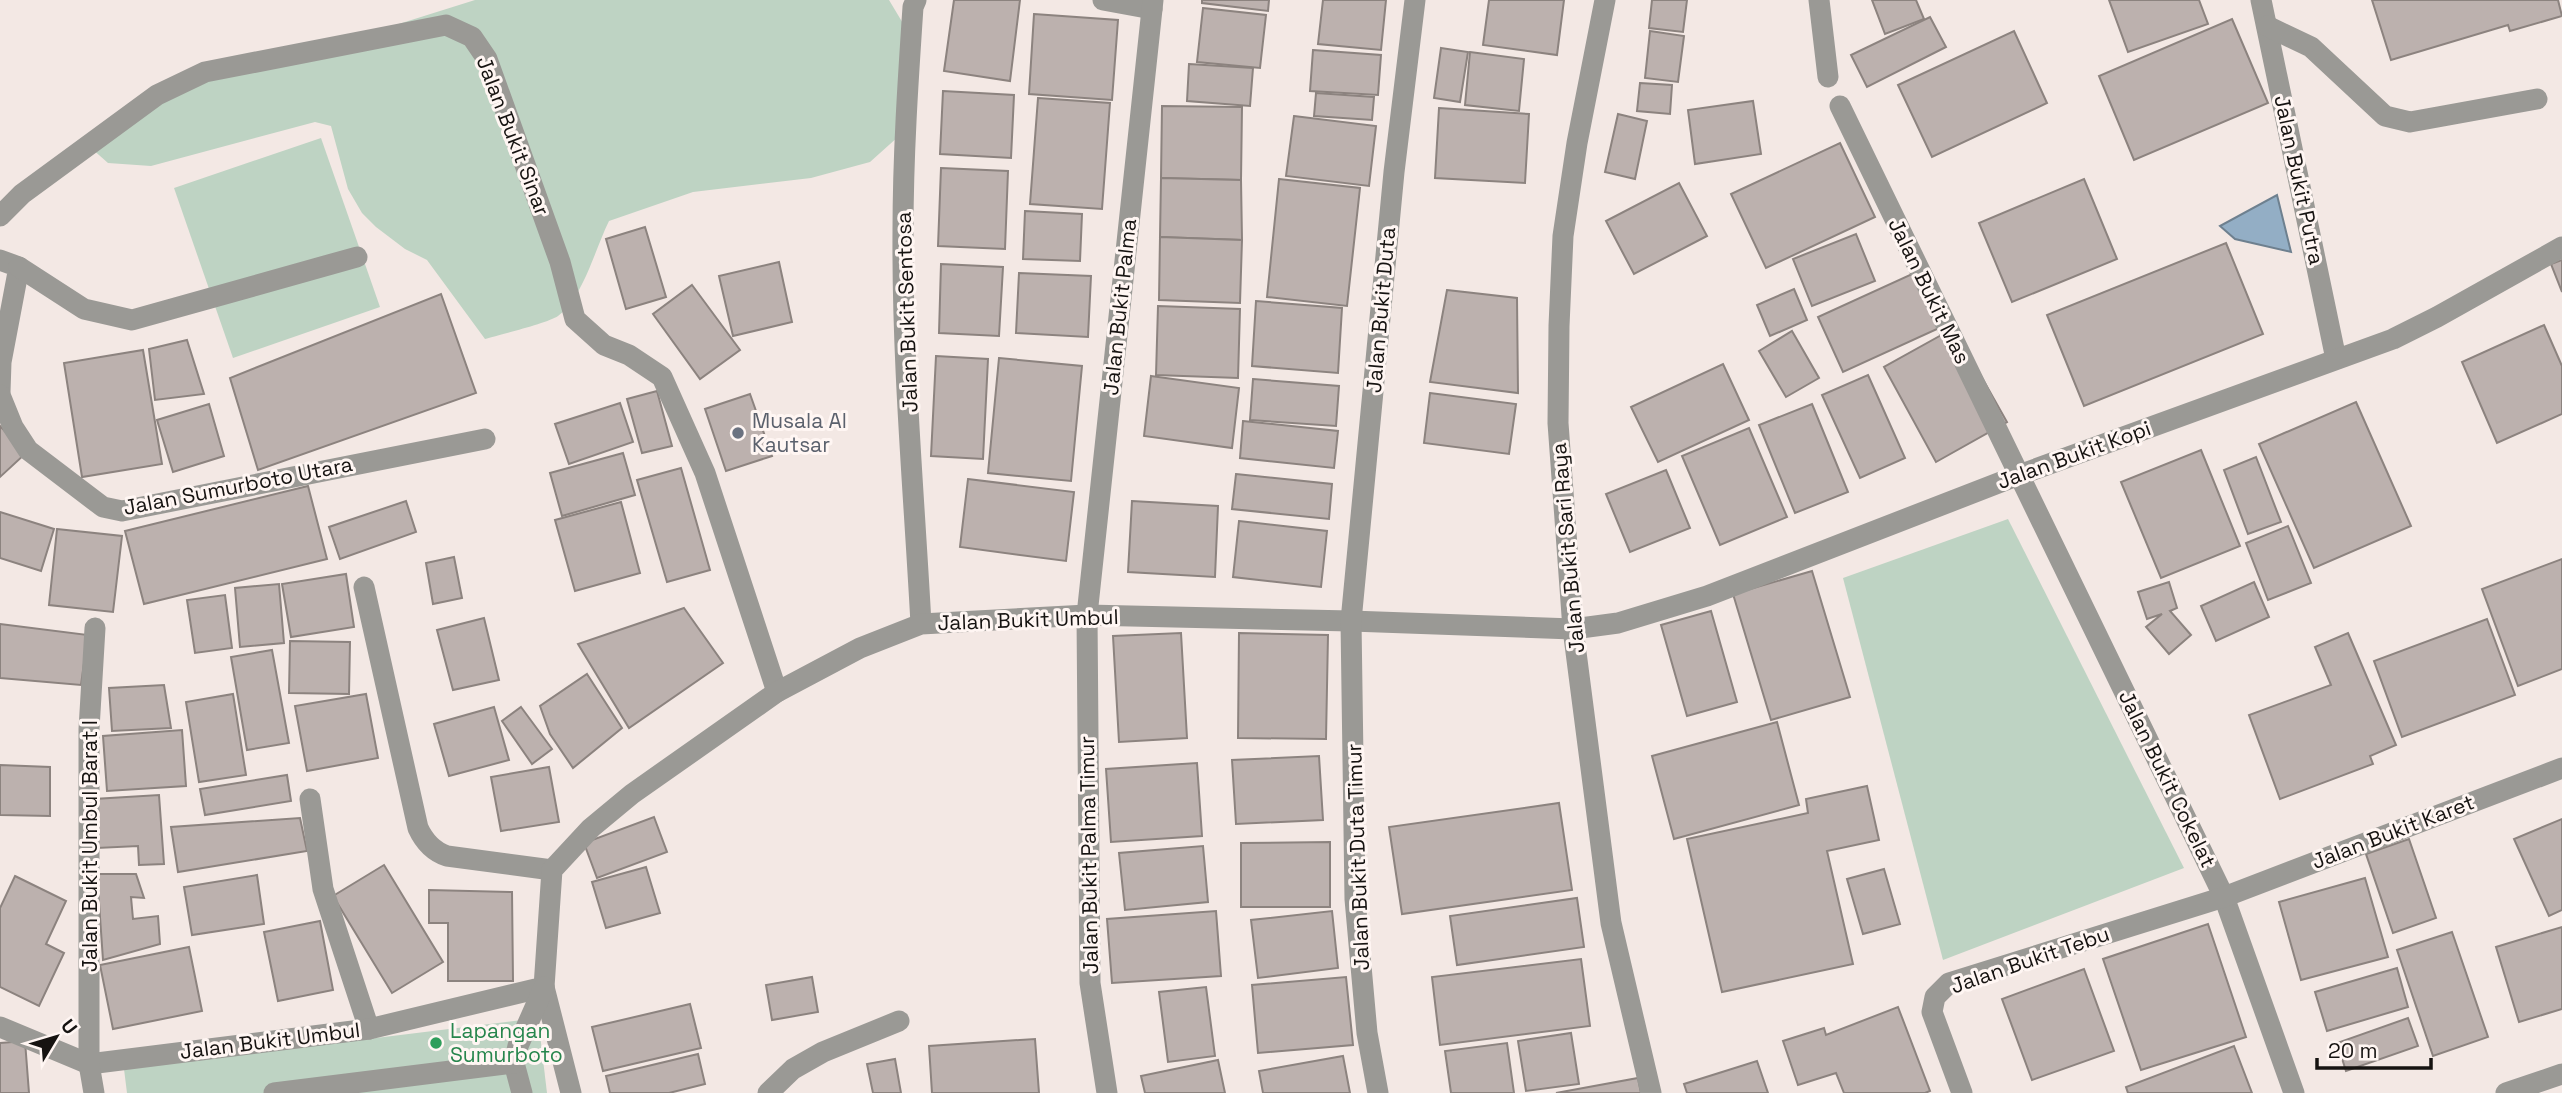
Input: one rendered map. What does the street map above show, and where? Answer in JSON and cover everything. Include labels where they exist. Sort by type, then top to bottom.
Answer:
[{"type":"street","name":"Jalan Bukit Sentosa","points":[[916,0],[913,7],[910,54],[903,229],[904,301],[921,624]]},
{"type":"street","points":[[1103,0],[1152,4]]},
{"type":"street","name":"Jalan Bukit Duta","points":[[1351,621],[1394,172],[1415,0]]},
{"type":"street","name":"Jalan Bukit Sari Raya","points":[[1605,0],[1563,236],[1558,423],[1573,629],[1611,923],[1651,1093]]},
{"type":"street","points":[[1819,0],[1828,77]]},
{"type":"street","name":"Jalan Bukit Putra","points":[[2261,0],[2336,359]]},
{"type":"street","name":"Jalan Bukit Palma","points":[[1087,615],[1152,4]]},
{"type":"street","name":"Jalan Bukit Sinar","points":[[0,216],[22,194],[157,95],[205,72],[446,25],[472,37],[487,59],[560,262],[575,319],[604,345],[629,355],[662,377],[693,443],[727,536],[778,692]]},
{"type":"street","points":[[2267,26],[2311,47],[2385,116],[2410,122],[2538,99]]},
{"type":"street","name":"Jalan Bukit Mas","points":[[1840,106],[2019,475]]},
{"type":"street","name":"Jalan Bukit Kopi","points":[[1573,629],[1618,623],[1707,596],[2019,475],[2393,339],[2562,247]]},
{"type":"street","points":[[10,263],[84,309],[132,320],[357,257]]},
{"type":"street","name":"Jalan Sumurboto Utara","points":[[10,263],[0,393],[13,427],[28,450],[103,508],[122,511],[485,439]]},
{"type":"street","name":"Jalan Bukit Cokelat","points":[[2019,475],[2224,897],[2294,1093]]},
{"type":"street","points":[[364,587],[418,828],[425,841],[434,850],[447,856],[552,870],[544,988],[571,1093]]},
{"type":"street","name":"Jalan Bukit Umbul","points":[[552,870],[591,828],[632,794],[778,692],[860,648],[921,624],[1087,615],[1573,629]]},
{"type":"street","name":"Jalan Bukit Palma Timur","points":[[1087,615],[1090,983],[1107,1093]]},
{"type":"street","name":"Jalan Bukit Duta Timur","points":[[1351,621],[1356,899],[1367,1033],[1378,1093]]},
{"type":"street","name":"Jalan Bukit Umbul Barat I","points":[[94,1093],[89,1064],[89,729],[95,628]]},
{"type":"street","name":"Jalan Bukit Karet","points":[[2224,897],[2562,768]]},
{"type":"street","points":[[310,799],[323,889],[369,1029]]},
{"type":"street","name":"Jalan Bukit Tebu","points":[[1962,1093],[1932,1012],[1935,997],[1949,983],[2224,897]]},
{"type":"street","name":"Jalan Bukit Umbul","points":[[0,1027],[89,1064],[369,1029],[544,988]]},
{"type":"street","points":[[522,1093],[514,1063],[518,1046],[544,988]]},
{"type":"street","points":[[768,1093],[793,1069],[823,1052],[900,1021]]},
{"type":"street","points":[[274,1093],[514,1063]]},
{"type":"street","points":[[2506,1093],[2562,1074]]},
{"type":"green space","points":[[475,0],[889,0],[904,25],[899,136],[870,162],[811,178],[693,192],[609,221],[575,298],[567,308],[558,316],[544,322],[485,339],[427,260],[405,249],[362,213],[348,189],[331,126],[315,122],[151,166],[108,163],[82,140],[191,86]]},
{"type":"green space","points":[[321,138],[380,307],[233,358],[174,188]]},
{"type":"green space","points":[[2008,519],[2184,868],[1943,960],[1843,578]]},
{"type":"green space","name":"Lapangan Sumurboto","points":[[538,1018],[547,1093],[127,1093],[124,1069]]},
{"type":"water","points":[[2277,195],[2291,252],[2235,239],[2220,226]]},
{"type":"building","points":[[954,0],[1020,0],[1010,81],[944,71]]},
{"type":"building","points":[[1202,0],[1269,0],[1268,11],[1202,3]]},
{"type":"building","points":[[1323,0],[1386,0],[1381,50],[1318,44]]},
{"type":"building","points":[[1489,0],[1564,0],[1557,55],[1483,45]]},
{"type":"building","points":[[1652,0],[1687,0],[1683,32],[1649,28]]},
{"type":"building","points":[[1872,0],[1916,0],[1924,19],[1885,34]]},
{"type":"building","points":[[2109,0],[2199,0],[2208,24],[2128,52]]},
{"type":"building","points":[[2372,0],[2558,0],[2562,16],[2510,31],[2508,25],[2391,60]]},
{"type":"building","points":[[1203,8],[1266,15],[1260,68],[1197,62]]},
{"type":"building","points":[[1034,14],[1118,20],[1112,100],[1029,94]]},
{"type":"building","points":[[1930,17],[1946,47],[1867,87],[1851,55]]},
{"type":"building","points":[[2232,19],[2268,103],[2134,160],[2099,76]]},
{"type":"building","points":[[1650,31],[1684,36],[1678,82],[1645,78]]},
{"type":"building","points":[[2014,31],[2047,103],[1932,157],[1898,85]]},
{"type":"building","points":[[1441,48],[1468,52],[1460,102],[1434,98]]},
{"type":"building","points":[[1313,50],[1381,55],[1378,95],[1310,91]]},
{"type":"building","points":[[1470,52],[1524,59],[1519,111],[1465,105]]},
{"type":"building","points":[[1189,64],[1253,68],[1250,106],[1187,101]]},
{"type":"building","points":[[1640,83],[1672,85],[1670,114],[1637,111]]},
{"type":"building","points":[[943,91],[1014,95],[1011,158],[940,154]]},
{"type":"building","points":[[1316,93],[1374,97],[1372,120],[1314,116]]},
{"type":"building","points":[[1038,98],[1110,103],[1102,209],[1030,204]]},
{"type":"building","points":[[1753,101],[1761,154],[1695,164],[1688,110]]},
{"type":"building","points":[[1162,106],[1242,107],[1241,180],[1161,178]]},
{"type":"building","points":[[1439,108],[1529,114],[1525,183],[1435,178]]},
{"type":"building","points":[[1618,114],[1647,121],[1635,179],[1605,172]]},
{"type":"building","points":[[1294,116],[1376,126],[1369,186],[1286,176]]},
{"type":"building","points":[[1840,143],[1875,217],[1766,268],[1731,194]]},
{"type":"building","points":[[941,168],[1008,171],[1005,249],[938,246]]},
{"type":"building","points":[[1161,178],[1241,180],[1242,240],[1160,237]]},
{"type":"building","points":[[1279,179],[1360,188],[1347,306],[1267,297]]},
{"type":"building","points":[[2084,179],[2117,259],[2012,302],[1979,223]]},
{"type":"building","points":[[1679,183],[1707,236],[1634,274],[1606,221]]},
{"type":"building","points":[[1025,211],[1082,214],[1080,261],[1023,259]]},
{"type":"building","points":[[645,227],[666,297],[626,309],[606,239]]},
{"type":"building","points":[[1856,234],[1875,281],[1812,306],[1793,259]]},
{"type":"building","points":[[1160,237],[1242,240],[1240,303],[1159,300]]},
{"type":"building","points":[[2226,243],[2263,334],[2084,406],[2047,315]]},
{"type":"building","points":[[2562,260],[2562,292],[2551,264]]},
{"type":"building","points":[[779,262],[792,322],[733,336],[719,276]]},
{"type":"building","points":[[941,264],[1003,267],[999,336],[939,333]]},
{"type":"building","points":[[1923,269],[1948,324],[1843,372],[1818,317]]},
{"type":"building","points":[[1019,273],[1091,276],[1088,337],[1016,333]]},
{"type":"building","points":[[692,285],[740,350],[700,379],[653,314]]},
{"type":"building","points":[[1794,289],[1807,320],[1770,336],[1757,305]]},
{"type":"building","points":[[1447,290],[1517,298],[1518,393],[1430,382]]},
{"type":"building","points":[[441,294],[476,393],[258,470],[230,378]]},
{"type":"building","points":[[1256,301],[1342,308],[1338,373],[1252,366]]},
{"type":"building","points":[[1158,306],[1240,309],[1238,378],[1156,375]]},
{"type":"building","points":[[2544,325],[2562,366],[2562,414],[2497,443],[2462,362]]},
{"type":"building","points":[[1954,328],[2007,422],[1936,462],[1884,367]]},
{"type":"building","points":[[1792,331],[1819,378],[1786,397],[1759,351]]},
{"type":"building","points":[[187,340],[204,394],[155,400],[149,349]]},
{"type":"building","points":[[143,350],[162,464],[82,477],[64,363]]},
{"type":"building","points":[[936,356],[988,359],[983,459],[931,456]]},
{"type":"building","points":[[999,358],[1082,366],[1071,481],[988,473]]},
{"type":"building","points":[[1723,364],[1749,420],[1658,462],[1631,407]]},
{"type":"building","points":[[1868,375],[1905,458],[1860,478],[1822,395]]},
{"type":"building","points":[[1151,376],[1239,388],[1232,448],[1144,436]]},
{"type":"building","points":[[1253,379],[1339,386],[1336,426],[1250,420]]},
{"type":"building","points":[[657,391],[672,446],[642,453],[627,399]]},
{"type":"building","points":[[1430,393],[1516,404],[1509,454],[1424,443]]},
{"type":"building","name":"Musala Al Kautsar","points":[[750,394],[772,456],[726,471],[705,409]]},
{"type":"building","points":[[2356,402],[2411,526],[2314,568],[2259,444]]},
{"type":"building","points":[[620,403],[633,442],[569,464],[555,424]]},
{"type":"building","points":[[209,404],[224,456],[173,472],[157,420]]},
{"type":"building","points":[[1812,404],[1848,492],[1795,513],[1759,425]]},
{"type":"building","points":[[1243,421],[1338,431],[1334,468],[1240,458]]},
{"type":"building","points":[[0,426],[26,453],[0,477]]},
{"type":"building","points":[[1749,428],[1787,517],[1720,545],[1682,456]]},
{"type":"building","points":[[2201,450],[2240,546],[2161,578],[2121,482]]},
{"type":"building","points":[[623,453],[635,495],[562,516],[550,473]]},
{"type":"building","points":[[2256,457],[2281,522],[2248,534],[2224,470]]},
{"type":"building","points":[[681,468],[710,570],[667,582],[637,480]]},
{"type":"building","points":[[1666,470],[1690,528],[1630,552],[1606,494]]},
{"type":"building","points":[[1236,474],[1332,484],[1329,519],[1232,509]]},
{"type":"building","points":[[968,479],[1074,492],[1066,561],[960,547]]},
{"type":"building","points":[[308,486],[327,559],[144,604],[125,531]]},
{"type":"building","points":[[406,501],[416,532],[340,559],[329,527]]},
{"type":"building","points":[[1132,501],[1218,506],[1215,577],[1128,572]]},
{"type":"building","points":[[621,502],[640,573],[575,591],[555,520]]},
{"type":"building","points":[[0,512],[54,529],[41,571],[0,558]]},
{"type":"building","points":[[1239,521],[1327,531],[1321,587],[1233,577]]},
{"type":"building","points":[[2288,526],[2311,583],[2268,600],[2246,543]]},
{"type":"building","points":[[57,529],[122,536],[113,612],[49,605]]},
{"type":"building","points":[[454,557],[462,598],[433,604],[426,563]]},
{"type":"building","points":[[2562,559],[2562,669],[2518,686],[2482,589]]},
{"type":"building","points":[[1812,571],[1850,697],[1771,720],[1733,594]]},
{"type":"building","points":[[346,574],[354,627],[291,637],[282,584]]},
{"type":"building","points":[[2169,582],[2177,608],[2170,611],[2191,635],[2169,654],[2146,627],[2162,614],[2147,619],[2138,592]]},
{"type":"building","points":[[2254,582],[2269,617],[2216,641],[2201,606]]},
{"type":"building","points":[[279,584],[284,643],[240,647],[235,588]]},
{"type":"building","points":[[225,595],[232,648],[195,653],[187,600]]},
{"type":"building","points":[[684,608],[723,663],[629,728],[578,644]]},
{"type":"building","points":[[1711,611],[1737,702],[1687,716],[1661,625]]},
{"type":"building","points":[[484,618],[499,680],[453,690],[437,630]]},
{"type":"building","points":[[2487,619],[2515,695],[2402,737],[2374,661]]},
{"type":"building","points":[[0,624],[88,635],[81,685],[0,678]]},
{"type":"building","points":[[1181,633],[1187,738],[1119,742],[1113,636]]},
{"type":"building","points":[[1239,633],[1328,635],[1326,739],[1238,738]]},
{"type":"building","points":[[2348,633],[2396,745],[2370,756],[2373,764],[2280,799],[2249,715],[2331,685],[2315,647]]},
{"type":"building","points":[[290,641],[350,642],[349,694],[289,693]]},
{"type":"building","points":[[272,650],[289,743],[247,750],[231,657]]},
{"type":"building","points":[[587,674],[622,728],[573,768],[550,734],[540,706]]},
{"type":"building","points":[[164,685],[171,728],[112,731],[109,688]]},
{"type":"building","points":[[233,694],[246,775],[199,782],[186,702]]},
{"type":"building","points":[[366,694],[378,758],[307,771],[295,706]]},
{"type":"building","points":[[494,707],[509,760],[449,776],[434,724]]},
{"type":"building","points":[[521,707],[552,749],[532,764],[502,721]]},
{"type":"building","points":[[1777,722],[1799,805],[1674,839],[1652,756]]},
{"type":"building","points":[[182,730],[186,786],[107,791],[103,736]]},
{"type":"building","points":[[1319,756],[1323,820],[1236,824],[1232,760]]},
{"type":"building","points":[[1197,763],[1202,836],[1111,842],[1106,769]]},
{"type":"building","points":[[0,765],[50,767],[50,816],[0,815]]},
{"type":"building","points":[[549,767],[559,822],[501,831],[491,777]]},
{"type":"building","points":[[287,775],[291,801],[205,815],[200,789]]},
{"type":"building","points":[[1867,786],[1879,840],[1827,851],[1853,964],[1722,992],[1687,839],[1808,813],[1806,799]]},
{"type":"building","points":[[159,795],[164,864],[139,865],[138,846],[97,848],[94,799]]},
{"type":"building","points":[[1559,803],[1572,890],[1402,914],[1389,827]]},
{"type":"building","points":[[654,817],[667,852],[597,878],[584,843]]},
{"type":"building","points":[[300,818],[307,851],[178,872],[171,827]]},
{"type":"building","points":[[2562,819],[2562,910],[2549,916],[2514,839]]},
{"type":"building","points":[[2409,839],[2436,918],[2393,933],[2366,854]]},
{"type":"building","points":[[1330,842],[1330,907],[1241,907],[1241,843]]},
{"type":"building","points":[[1203,846],[1208,902],[1125,910],[1119,853]]},
{"type":"building","points":[[384,865],[443,962],[392,993],[333,896]]},
{"type":"building","points":[[646,867],[660,913],[606,928],[592,882]]},
{"type":"building","points":[[1884,869],[1900,924],[1863,934],[1847,879]]},
{"type":"building","points":[[97,874],[136,874],[144,898],[131,897],[133,919],[158,916],[160,944],[103,960]]},
{"type":"building","points":[[257,875],[264,924],[192,935],[184,887]]},
{"type":"building","points":[[15,876],[66,901],[46,944],[64,953],[39,1006],[0,987],[0,908]]},
{"type":"building","points":[[2365,878],[2388,957],[2301,980],[2279,902]]},
{"type":"building","points":[[429,890],[512,892],[513,981],[448,981],[448,923],[429,923]]},
{"type":"building","points":[[1577,898],[1584,947],[1457,965],[1450,916]]},
{"type":"building","points":[[1216,911],[1221,976],[1112,983],[1107,919]]},
{"type":"building","points":[[1332,911],[1338,968],[1258,978],[1251,920]]},
{"type":"building","points":[[320,921],[333,990],[278,1001],[264,932]]},
{"type":"building","points":[[2208,924],[2246,1037],[2141,1070],[2103,959]]},
{"type":"building","points":[[2562,927],[2562,1009],[2519,1022],[2496,947]]},
{"type":"building","points":[[2452,932],[2488,1037],[2433,1056],[2397,950]]},
{"type":"building","points":[[189,947],[202,1011],[113,1029],[100,965]]},
{"type":"building","points":[[1581,959],[1590,1026],[1440,1045],[1432,977]]},
{"type":"building","points":[[2397,968],[2408,1007],[2327,1031],[2315,992]]},
{"type":"building","points":[[2084,969],[2114,1051],[2032,1080],[2002,999]]},
{"type":"building","points":[[812,977],[818,1012],[772,1020],[766,985]]},
{"type":"building","points":[[1346,977],[1353,1045],[1258,1053],[1252,985]]},
{"type":"building","points":[[1206,987],[1215,1056],[1168,1062],[1159,992]]},
{"type":"building","points":[[690,1004],[701,1048],[603,1071],[592,1027]]},
{"type":"building","points":[[1898,1007],[1930,1091],[1844,1093],[1836,1073],[1798,1085],[1783,1041],[1824,1028],[1826,1035]]},
{"type":"building","points":[[2408,1018],[2418,1046],[2346,1071],[2337,1043]]},
{"type":"building","points":[[1571,1033],[1579,1084],[1526,1091],[1518,1041]]},
{"type":"building","points":[[1035,1039],[1039,1093],[932,1093],[929,1046]]},
{"type":"building","points":[[25,1041],[29,1093],[0,1093],[0,1043]]},
{"type":"building","points":[[1507,1043],[1514,1093],[1451,1093],[1445,1051]]},
{"type":"building","points":[[2234,1046],[2252,1093],[2128,1093],[2126,1087]]},
{"type":"building","points":[[698,1054],[705,1084],[669,1093],[610,1093],[606,1076]]},
{"type":"building","points":[[1343,1056],[1350,1093],[1263,1093],[1259,1071]]},
{"type":"building","points":[[895,1059],[901,1093],[873,1093],[867,1064]]},
{"type":"building","points":[[1218,1060],[1225,1093],[1145,1093],[1141,1076]]},
{"type":"building","points":[[1757,1061],[1768,1093],[1687,1093],[1684,1084]]},
{"type":"building","points":[[1638,1078],[1641,1093],[1556,1093]]},
{"type":"place","name":"Musala Al Kautsar","points":[[738,433]]},
{"type":"place","name":"Lapangan Sumurboto","points":[[436,1043]]}]
